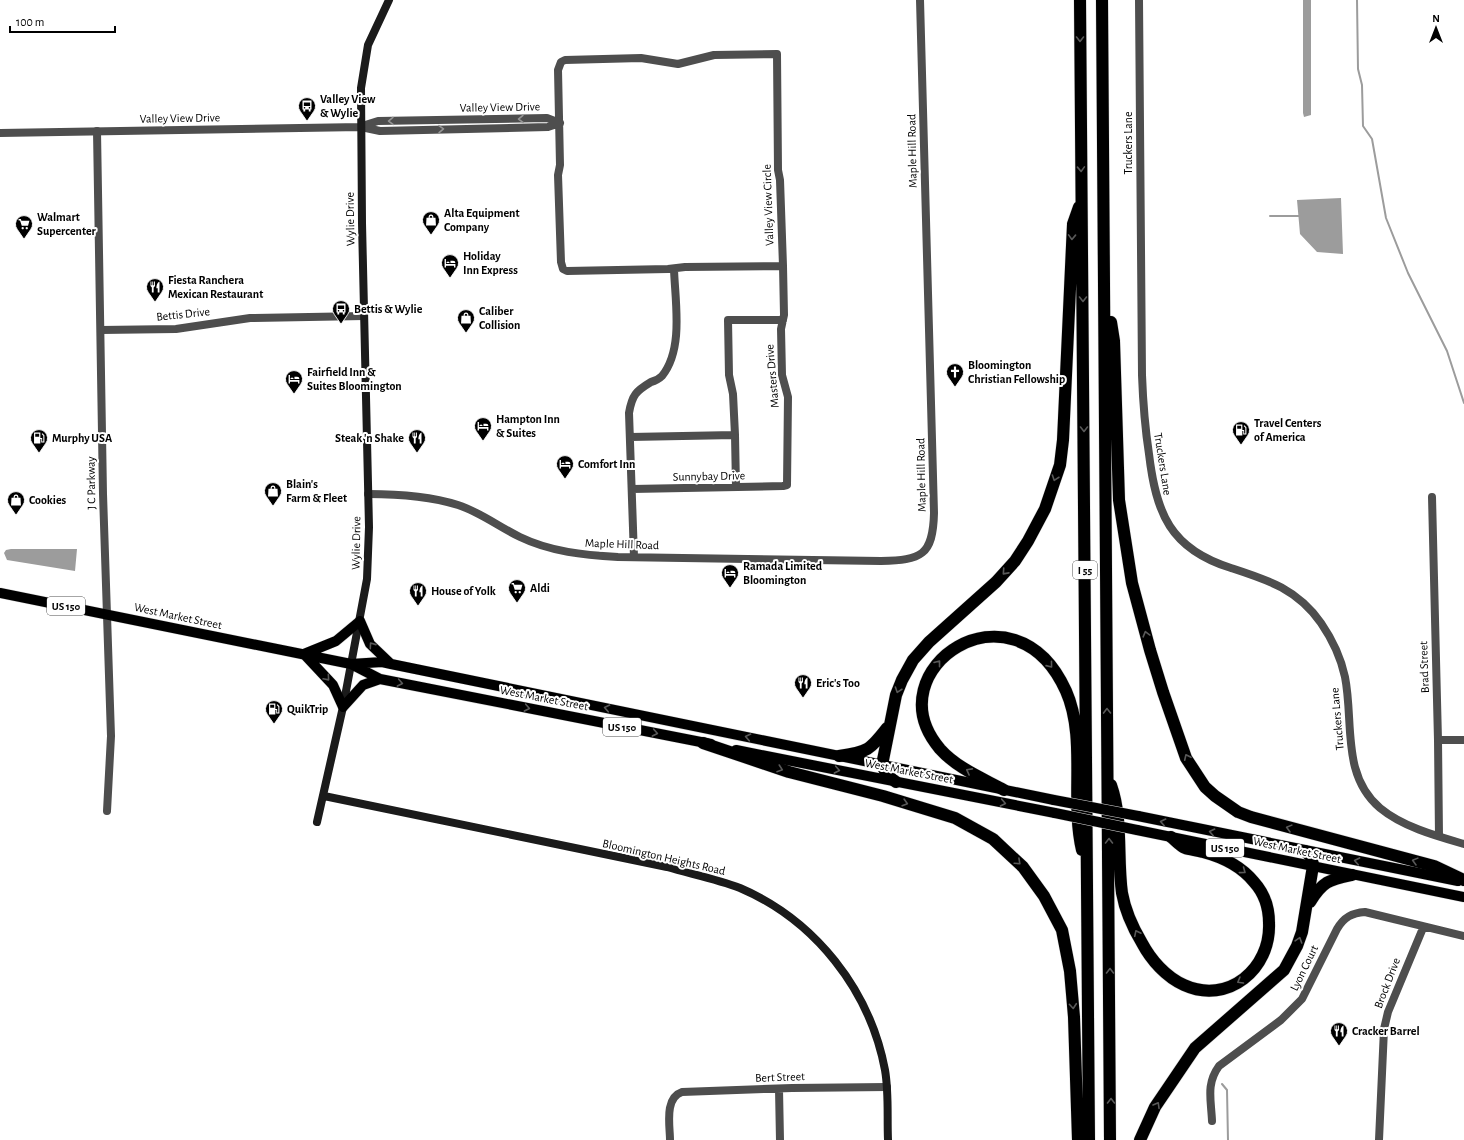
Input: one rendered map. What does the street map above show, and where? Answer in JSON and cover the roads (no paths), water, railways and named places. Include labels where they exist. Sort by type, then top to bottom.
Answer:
[{"type":"highway","name":"I 55","points":[[1080,0],[1089,1140]]},
{"type":"highway","name":"I 55","points":[[1102,0],[1110,1140]]},
{"type":"highway","points":[[896,782],[887,775],[882,765],[896,695],[902,680],[913,660],[929,642],[996,582],[1015,561],[1028,541],[1045,509],[1060,464],[1067,378],[1073,224],[1082,200]]},
{"type":"highway","points":[[1104,285],[1114,341],[1118,488],[1132,583],[1163,692],[1186,758],[1206,787],[1215,796],[1238,812],[1268,822],[1434,866],[1464,881]]},
{"type":"highway","points":[[1004,790],[962,767],[941,750],[932,736],[923,708],[927,681],[937,663],[947,652],[970,640],[995,636],[1015,640],[1035,649],[1053,667],[1066,692],[1075,729],[1078,832],[1087,872]]},
{"type":"highway","points":[[839,756],[866,751],[874,745],[890,723]]},
{"type":"highway","points":[[703,743],[789,772],[883,796],[955,818],[993,839],[1023,867],[1044,896],[1062,930],[1070,971],[1074,1017],[1078,1140]]},
{"type":"highway","points":[[1108,775],[1117,801],[1122,893],[1127,911],[1143,945],[1162,970],[1184,985],[1199,990],[1214,990],[1241,981],[1257,968],[1266,951],[1270,934],[1269,916],[1266,902],[1256,883],[1240,869],[1226,860],[1184,848],[1170,837]]},
{"type":"highway","points":[[1140,1140],[1155,1106],[1195,1048],[1284,970],[1297,946],[1307,906],[1313,866],[1312,858],[1305,851]]},
{"type":"highway","points":[[1307,906],[1319,888],[1327,881],[1352,875]]},
{"type":"main road","name":"Wylie Drive","points":[[317,822],[324,796],[360,621],[369,557],[361,88],[367,52],[378,21],[389,0]]},
{"type":"main road","name":"West Market Street","points":[[0,593],[351,664],[380,679],[1055,813],[1464,897]]},
{"type":"main road","points":[[380,679],[362,685],[343,707],[333,685],[304,654],[336,641],[360,621],[370,644],[391,664]]},
{"type":"main road","name":"West Market Street","points":[[351,664],[382,662],[1305,851],[1464,881]]},
{"type":"main road","name":"Bloomington Heights Road","points":[[324,796],[667,867],[717,880],[751,894],[790,917],[827,950],[846,974],[868,1014],[885,1070],[887,1086],[888,1140]]},
{"type":"street","name":"Maple Hill Road","points":[[368,494],[408,495],[459,505],[533,542],[577,554],[634,557],[900,561],[919,555],[931,542],[934,530],[920,0]]},
{"type":"street","name":"Truckers Lane","points":[[1139,0],[1142,375],[1144,417],[1152,485],[1156,498],[1171,529],[1198,554],[1214,562],[1266,580],[1291,593],[1310,609],[1328,634],[1341,662],[1347,694],[1352,757],[1355,770],[1369,797],[1381,809],[1415,828],[1464,844]]},
{"type":"street","name":"Valley View Circle","points":[[777,54],[778,170],[780,180],[783,266],[719,266],[567,271],[561,266],[558,175],[560,165],[560,123],[558,70],[561,62],[565,60],[642,58],[678,64],[714,55],[777,54]]},
{"type":"street","name":"Valley View Drive","points":[[0,133],[361,127],[380,131],[548,127],[560,123]]},
{"type":"street","name":"J C Parkway","points":[[97,131],[106,614],[111,736],[107,811]]},
{"type":"street","name":"Masters Drive","points":[[783,266],[783,320],[781,329],[782,375],[788,396],[787,485]]},
{"type":"street","points":[[634,557],[630,413],[632,401],[638,390],[661,377],[671,362],[676,341],[674,268]]},
{"type":"street","name":"Bettis Drive","points":[[101,330],[176,328],[250,318],[364,316]]},
{"type":"street","points":[[736,487],[733,394],[729,376],[728,320],[783,320]]},
{"type":"street","points":[[630,437],[735,435]]},
{"type":"street","name":"Sunnybay Drive","points":[[632,489],[787,485]]},
{"type":"street","name":"Brad Street","points":[[1432,497],[1439,836]]},
{"type":"street","points":[[1438,740],[1464,740]]},
{"type":"street","name":"Lyon Court","points":[[1212,1121],[1210,1083],[1219,1066],[1281,1020],[1302,999],[1341,922],[1350,915],[1365,912],[1423,928]]},
{"type":"street","points":[[1423,928],[1464,936]]},
{"type":"street","name":"Brock Drive","points":[[1378,1140],[1384,1029],[1388,1012],[1423,928]]},
{"type":"street","name":"Bert Street","points":[[670,1140],[670,1108],[675,1096],[682,1092],[887,1086]]},
{"type":"street","points":[[779,1089],[780,1140]]},
{"type":"waterway","points":[[1357,0],[1358,69],[1362,85],[1363,126],[1372,139],[1386,218],[1408,273],[1447,351],[1464,403]]},
{"type":"waterway","points":[[1270,216],[1300,216]]},
{"type":"waterway","points":[[1222,1084],[1227,1090],[1228,1140]]},
{"type":"place","name":"Valley View & Wylie","points":[[307,121]]},
{"type":"place","name":"Alta Equipment Company","points":[[431,235]]},
{"type":"place","name":"Walmart Supercenter","points":[[24,239]]},
{"type":"place","name":"Holiday Inn Express","points":[[450,278]]},
{"type":"place","name":"Fiesta Ranchera Mexican Restaurant","points":[[155,302]]},
{"type":"place","name":"Bettis & Wylie","points":[[341,324]]},
{"type":"place","name":"Caliber Collision","points":[[466,333]]},
{"type":"place","name":"Bloomington Christian Fellowship","points":[[955,387]]},
{"type":"place","name":"Fairfield Inn & Suites Bloomington","points":[[294,394]]},
{"type":"place","name":"Hampton Inn & Suites","points":[[483,441]]},
{"type":"place","name":"Travel Centers of America","points":[[1241,445]]},
{"type":"place","name":"Murphy USA","points":[[39,453]]},
{"type":"place","name":"Steak 'n Shake","points":[[417,453]]},
{"type":"place","name":"Comfort Inn","points":[[565,479]]},
{"type":"place","name":"Blain's Farm & Fleet","points":[[273,506]]},
{"type":"place","name":"Cookies","points":[[16,515]]},
{"type":"place","name":"Ramada Limited Bloomington","points":[[730,588]]},
{"type":"place","name":"Aldi","points":[[517,603]]},
{"type":"place","name":"House of Yolk","points":[[418,606]]},
{"type":"place","name":"Eric's Too","points":[[803,698]]},
{"type":"place","name":"QuikTrip","points":[[274,724]]},
{"type":"place","name":"Cracker Barrel","points":[[1339,1046]]}]
